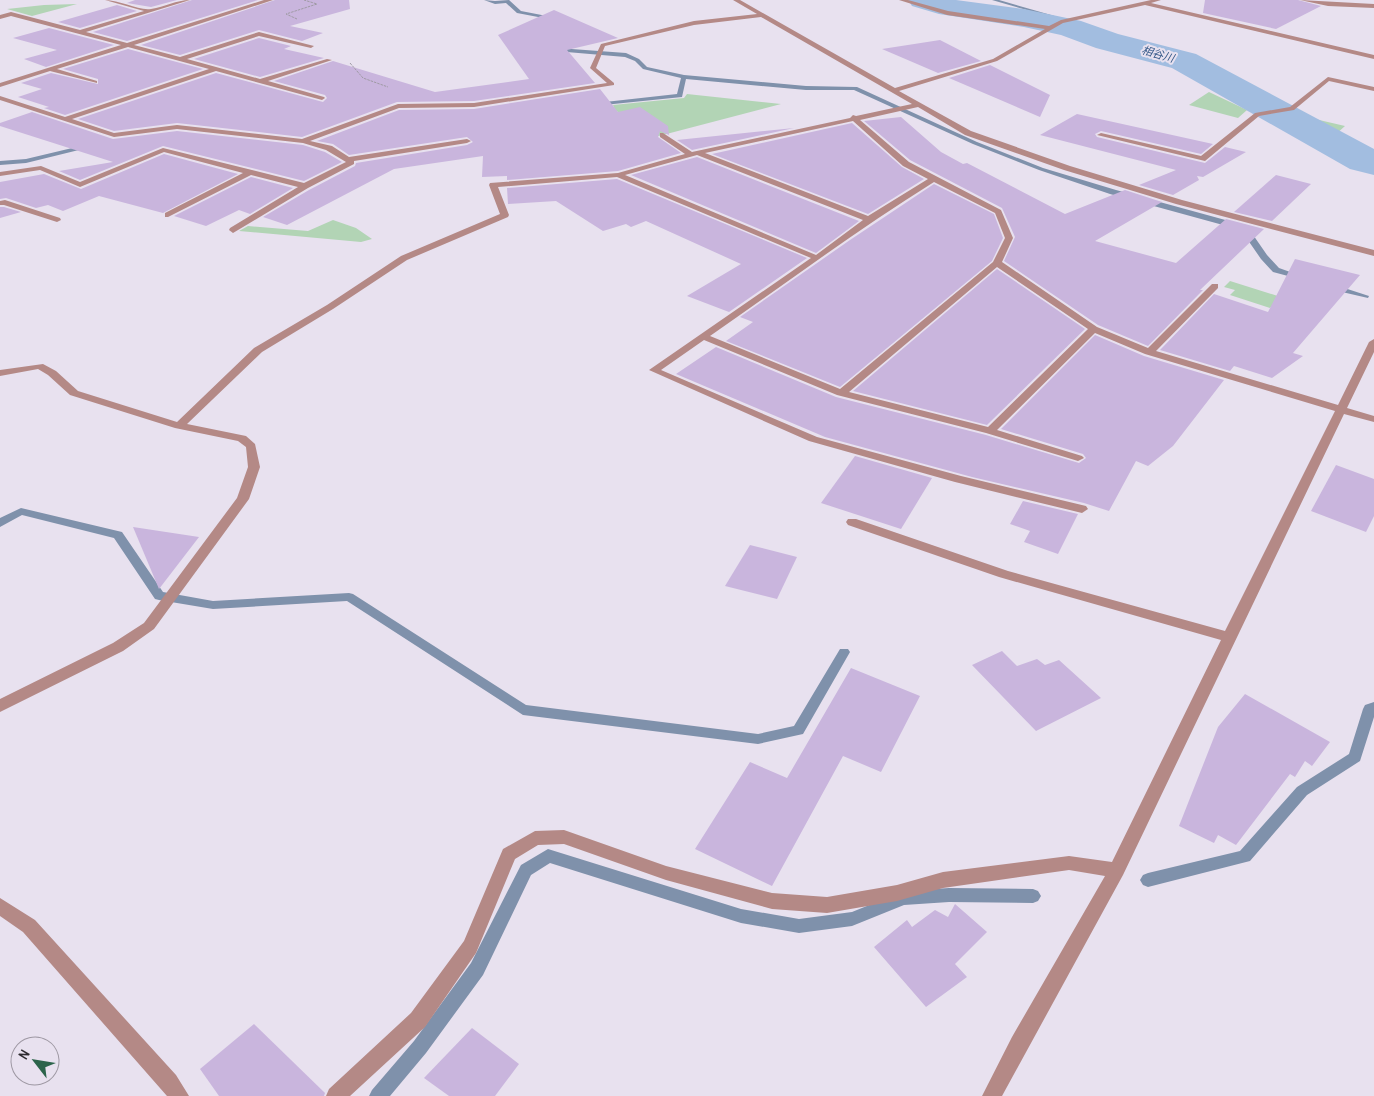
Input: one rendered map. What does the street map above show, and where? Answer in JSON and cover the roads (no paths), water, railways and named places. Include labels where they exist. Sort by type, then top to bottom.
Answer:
[{"type":"street","points":[[108,0],[150,11]]},
{"type":"street","points":[[80,32],[188,0]]},
{"type":"street","points":[[0,85],[270,0]]},
{"type":"street","points":[[736,0],[968,133],[1067,168],[1179,202],[1374,252]]},
{"type":"street","points":[[902,0],[948,12],[1049,28]]},
{"type":"street","points":[[892,91],[995,60],[1061,22],[1158,0]]},
{"type":"street","points":[[1303,0],[1328,4],[1374,6]]},
{"type":"street","points":[[1145,3],[1374,57]]},
{"type":"street","points":[[0,17],[11,14],[322,98]]},
{"type":"street","points":[[302,141],[398,106],[474,105],[612,84],[593,68],[603,45],[694,24],[763,15]]},
{"type":"street","points":[[180,59],[259,34],[312,46]]},
{"type":"street","points":[[261,81],[329,60]]},
{"type":"street","points":[[66,119],[215,69]]},
{"type":"street","points":[[49,70],[95,82]]},
{"type":"street","points":[[1101,135],[1202,159],[1257,114],[1292,109],[1328,79],[1374,89]]},
{"type":"street","points":[[0,98],[114,135],[177,127],[302,141],[329,148],[350,162],[305,186],[233,230]]},
{"type":"street","points":[[179,426],[258,350],[330,307],[404,258],[505,215],[493,185],[618,174],[693,154],[854,117],[917,105]]},
{"type":"street","points":[[841,393],[996,263],[1009,238],[998,212],[906,164],[854,117]]},
{"type":"street","points":[[663,135],[693,154],[869,219]]},
{"type":"street","points":[[347,160],[467,141]]},
{"type":"street","points":[[0,174],[41,168],[80,185],[163,150],[305,186]]},
{"type":"street","points":[[168,215],[250,172]]},
{"type":"street","points":[[618,174],[817,258]]},
{"type":"street","points":[[935,178],[869,219],[817,258],[654,370],[813,439],[959,479],[1082,509]]},
{"type":"street","points":[[0,203],[5,202],[57,220]]},
{"type":"street","points":[[996,263],[1094,329],[1149,352],[1374,419]]},
{"type":"street","points":[[1149,352],[1215,286]]},
{"type":"street","points":[[990,431],[1094,329]]},
{"type":"street","points":[[703,336],[841,393],[990,431],[1078,458]]},
{"type":"street","points":[[992,1096],[1023,1036],[1117,870],[1374,342]]},
{"type":"street","points":[[0,373],[39,366],[52,373],[74,393],[179,426],[242,438],[251,446],[254,467],[243,499],[149,626],[118,647],[0,706]]},
{"type":"street","points":[[852,522],[1004,574],[1229,637]]},
{"type":"street","points":[[336,1096],[418,1020],[470,947],[508,854],[535,838],[564,837],[666,873],[772,902],[827,905],[897,893],[942,880],[1069,863],[1117,870]]},
{"type":"street","points":[[0,906],[29,926],[169,1082],[179,1096]]},
{"type":"waterway","points":[[486,0],[495,3],[507,1],[519,12],[554,18]]},
{"type":"waterway","name":"相谷川","points":[[922,0],[949,8],[1024,18],[1070,28],[1107,41],[1184,61],[1364,160],[1374,163]]},
{"type":"waterway","points":[[994,0],[1055,17],[1046,23]]},
{"type":"waterway","points":[[555,46],[555,49],[626,55],[637,60],[645,68],[684,77]]},
{"type":"waterway","points":[[596,105],[680,96],[684,77]]},
{"type":"waterway","points":[[684,77],[806,88],[855,88],[975,143],[1041,169],[1113,192],[1226,223],[1246,231],[1264,257],[1276,270],[1303,278]]},
{"type":"waterway","points":[[0,163],[26,161],[89,146]]},
{"type":"waterway","points":[[1332,287],[1365,296]]},
{"type":"waterway","points":[[0,523],[21,511],[118,535],[159,596],[213,605],[349,597],[523,710],[758,739],[798,730],[844,652]]},
{"type":"waterway","points":[[1148,880],[1245,856],[1302,791],[1355,757],[1370,709],[1374,707]]},
{"type":"waterway","points":[[378,1096],[420,1047],[477,969],[526,870],[548,856],[741,916],[799,926],[852,919],[904,898],[949,895],[1033,896]]}]
